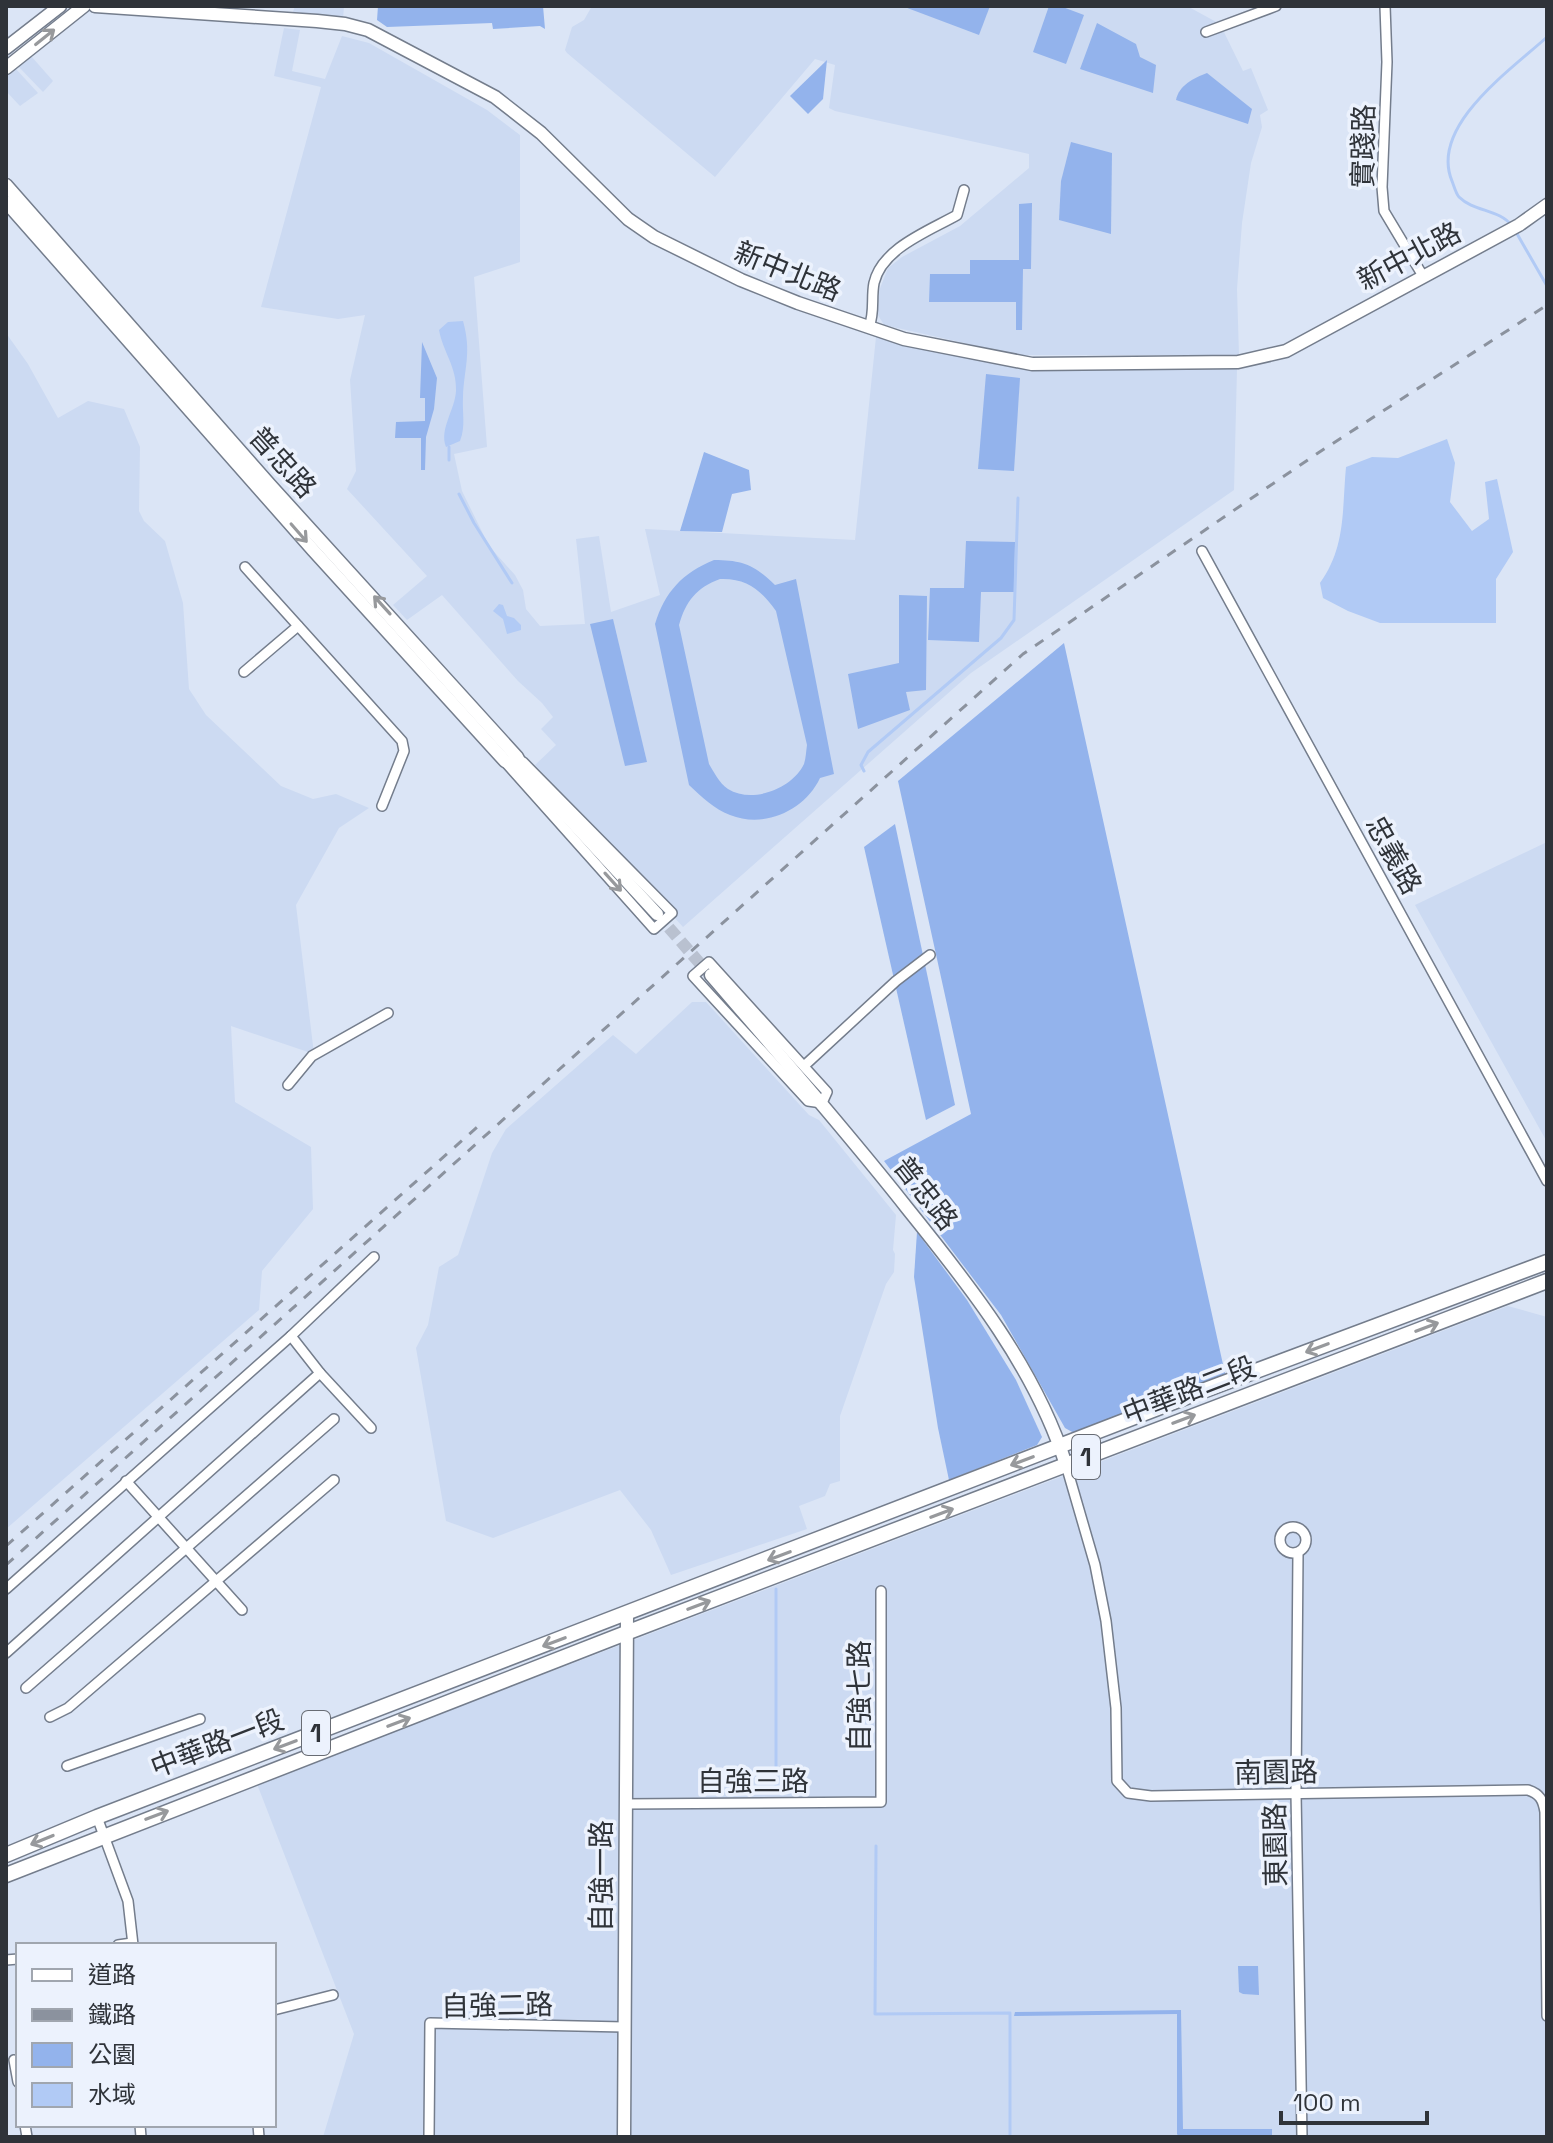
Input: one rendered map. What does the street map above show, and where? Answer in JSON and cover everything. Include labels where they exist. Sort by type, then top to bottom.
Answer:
[{"type":"main road","name":"中華路二段","points":[[627,1615],[1060,1446],[1547,1262]]},
{"type":"main road","name":"中華路二段","points":[[626,1633],[1547,1281]]},
{"type":"main road","points":[[1528,1289],[1547,1294]]},
{"type":"main road","name":"中華路一段","points":[[6,1855],[97,1817],[627,1615]]},
{"type":"main road","name":"中華路一段","points":[[6,1875],[626,1633]]},
{"type":"street","points":[[6,48],[60,6]]},
{"type":"street","points":[[6,68],[84,6]]},
{"type":"street","name":"新中北路","points":[[95,6],[317,21],[368,30],[495,97],[541,133],[628,219],[654,237],[741,280],[904,339],[1032,364],[1238,362],[1286,351],[1519,225],[1547,205]]},
{"type":"street","points":[[1206,32],[1276,6]]},
{"type":"street","name":"實踐路","points":[[1385,6],[1384,211],[1423,276]]},
{"type":"street","name":"普忠路","points":[[6,185],[511,759]]},
{"type":"street","points":[[869,327],[873,315],[874,283],[883,263],[899,248],[957,215],[964,190]]},
{"type":"street","name":"普忠路","points":[[6,202],[313,550],[657,914]]},
{"type":"street","name":"忠義路","points":[[1202,551],[1547,1181]]},
{"type":"street","points":[[245,567],[402,741],[404,751],[382,806]]},
{"type":"street","points":[[244,672],[298,626]]},
{"type":"street","points":[[511,759],[672,913],[654,929],[511,759]]},
{"type":"street","points":[[804,1066],[896,981],[930,955]]},
{"type":"street","points":[[709,962],[804,1066],[827,1092],[822,1103],[808,1101],[693,976],[709,962]]},
{"type":"street","name":"普忠路","points":[[711,975],[822,1103],[971,1289],[1009,1346],[1038,1398],[1066,1465]]},
{"type":"street","points":[[288,1085],[312,1056],[388,1013]]},
{"type":"street","points":[[6,1589],[291,1336],[374,1257]]},
{"type":"street","points":[[291,1336],[371,1428]]},
{"type":"street","points":[[6,1653],[320,1373]]},
{"type":"street","points":[[26,1688],[334,1419]]},
{"type":"street","name":"南園路","points":[[1066,1465],[1095,1565],[1106,1621],[1116,1708],[1116,1773],[1120,1786],[1128,1793],[1151,1796],[1528,1790],[1540,1797],[1545,1812],[1547,2016]]},
{"type":"street","points":[[50,1717],[68,1708],[334,1480]]},
{"type":"street","points":[[126,1481],[242,1610]]},
{"type":"street","name":"東園路","points":[[1298,1553],[1296,1793],[1302,2137]]},
{"type":"street","name":"自強七路","points":[[881,1591],[881,1802]]},
{"type":"street","name":"自強一路","points":[[624,2137],[627,1615]]},
{"type":"street","points":[[67,1766],[200,1719]]},
{"type":"street","name":"自強三路","points":[[625,1804],[881,1802]]},
{"type":"street","points":[[97,1817],[128,1901],[132,1943]]},
{"type":"street","points":[[276,2009],[333,1995]]},
{"type":"street","name":"自強二路","points":[[429,2137],[430,2023],[624,2027]]},
{"type":"shaded area","points":[[295,6],[344,6],[343,19],[292,15]]},
{"type":"shaded area","points":[[592,6],[1187,6],[1220,24],[1243,71],[1251,68],[1268,110],[1260,115],[1262,127],[1251,163],[1242,223],[1237,289],[1239,355],[1018,355],[884,325],[878,315],[879,291],[888,268],[902,257],[960,226],[1029,168],[1029,154],[835,111],[829,108],[835,65],[815,59],[715,177],[567,53],[565,50],[572,27],[584,20]]},
{"type":"shaded area","points":[[284,28],[300,30],[292,71],[325,79],[342,36],[369,43],[487,110],[520,135],[520,262],[474,277],[487,447],[454,454],[462,491],[489,546],[515,575],[523,590],[526,609],[540,626],[585,624],[576,539],[599,536],[611,612],[660,595],[645,529],[855,540],[876,337],[1009,366],[1237,369],[1234,490],[971,673],[683,927],[535,765],[556,745],[541,729],[553,717],[542,703],[518,681],[442,595],[407,620],[393,605],[427,576],[347,489],[356,471],[350,380],[365,315],[338,319],[261,307],[321,87],[274,76]]},
{"type":"shaded area","points":[[31,56],[53,81],[43,92],[18,66]]},
{"type":"shaded area","points":[[15,68],[38,93],[20,106],[6,91],[6,75]]},
{"type":"shaded area","points":[[6,333],[28,364],[58,418],[88,401],[124,409],[140,447],[139,511],[144,521],[165,541],[183,603],[189,689],[206,715],[281,786],[313,799],[336,794],[369,808],[339,828],[296,905],[314,1054],[231,1026],[235,1102],[311,1147],[313,1209],[262,1271],[259,1310],[6,1529]]},
{"type":"shaded area","points":[[1547,842],[1547,1142],[1415,905]]},
{"type":"shaded area","points":[[692,1002],[706,1002],[809,1115],[819,1120],[896,1215],[894,1272],[886,1284],[840,1416],[840,1481],[830,1484],[825,1496],[799,1506],[807,1529],[671,1575],[651,1530],[620,1490],[493,1538],[446,1521],[416,1348],[428,1325],[439,1267],[458,1255],[492,1153],[506,1129],[613,1035],[636,1054]]},
{"type":"shaded area","points":[[1508,1306],[1547,1317],[1547,2137],[323,2137],[354,2034],[257,1784]]},
{"type":"green space","points":[[378,6],[543,6],[545,29],[540,26],[493,29],[492,23],[387,27],[377,20]]},
{"type":"green space","points":[[902,6],[990,6],[979,35]]},
{"type":"green space","points":[[1049,6],[1060,6],[1084,15],[1066,64],[1033,52]]},
{"type":"green space","points":[[1097,23],[1136,44],[1140,57],[1156,65],[1153,93],[1080,69]]},
{"type":"green space","points":[[827,60],[823,99],[808,114],[790,96]]},
{"type":"green space","points":[[1207,73],[1252,109],[1248,124],[1176,100],[1184,86]]},
{"type":"green space","points":[[1071,142],[1112,153],[1111,234],[1059,220],[1061,181]]},
{"type":"green space","points":[[1032,203],[1031,269],[1023,269],[1022,330],[1016,330],[1016,302],[929,302],[930,274],[970,274],[970,260],[1019,260],[1019,204]]},
{"type":"green space","points":[[422,342],[437,378],[434,409],[426,437],[425,470],[421,470],[421,438],[395,438],[396,422],[425,421],[425,398],[420,398]]},
{"type":"green space","points":[[986,374],[1020,378],[1014,471],[978,469]]},
{"type":"green space","points":[[704,452],[749,470],[751,490],[732,494],[722,532],[680,531]]},
{"type":"green space","points":[[966,541],[1015,542],[1014,592],[981,592],[979,642],[928,640],[930,588],[964,588]]},
{"type":"green space","points":[[714,560],[733,561],[754,568],[775,585],[796,579],[834,774],[820,778],[805,799],[770,818],[743,819],[730,815],[713,806],[689,785],[655,624],[664,602],[676,585]],"holes":[[[720,579],[730,579],[752,587],[776,611],[807,745],[804,764],[798,773],[781,787],[759,794],[748,795],[728,789],[709,764],[679,625],[685,609],[698,591]]]},
{"type":"green space","points":[[899,595],[927,596],[926,690],[906,692],[910,710],[858,729],[848,674],[899,663]]},
{"type":"green space","points":[[613,619],[647,762],[625,766],[590,624]]},
{"type":"green space","points":[[1064,643],[1226,1378],[1074,1433],[1065,1428],[1001,1315],[884,1161],[971,1114],[898,781]]},
{"type":"green space","points":[[895,824],[955,1105],[926,1120],[864,847]]},
{"type":"green space","points":[[917,1232],[967,1300],[1016,1380],[1042,1437],[1037,1445],[949,1480],[914,1277]]},
{"type":"green space","points":[[1238,1966],[1258,1966],[1259,1995],[1239,1992]]},
{"type":"green space","points":[[1181,2010],[1183,2129],[1272,2129],[1272,2137],[1179,2137],[1177,2014],[1014,2016],[1015,2012]]},
{"type":"water","points":[[463,321],[467,351],[463,430],[460,441],[446,447],[444,433],[455,398],[456,382],[439,330],[448,322]]},
{"type":"water","points":[[1447,439],[1455,463],[1450,502],[1472,531],[1489,519],[1485,482],[1497,479],[1513,552],[1496,579],[1496,623],[1380,623],[1323,598],[1320,583],[1339,542],[1346,467],[1372,457],[1398,458]]},
{"type":"water","points":[[499,604],[503,605],[507,616],[521,625],[521,630],[507,634],[503,619],[493,611]]},
{"type":"waterway","points":[[1512,226],[1501,216],[1459,197],[1448,160],[1452,140],[1478,100],[1547,37]]},
{"type":"waterway","points":[[1516,232],[1547,286]]},
{"type":"waterway","points":[[449,447],[449,460]]},
{"type":"waterway","points":[[459,494],[512,583]]},
{"type":"waterway","points":[[864,771],[861,765],[868,752],[1001,638],[1014,620],[1018,498]]},
{"type":"waterway","points":[[776,1589],[776,1789]]},
{"type":"waterway","points":[[876,1846],[875,2014],[1010,2013],[1010,2137]]},
{"type":"tunnel","points":[[657,914],[710,975]]},
{"type":"railway","points":[[6,1565],[1023,654],[1318,453],[1547,305]]},
{"type":"railway","points":[[6,1546],[484,1121]]}]
